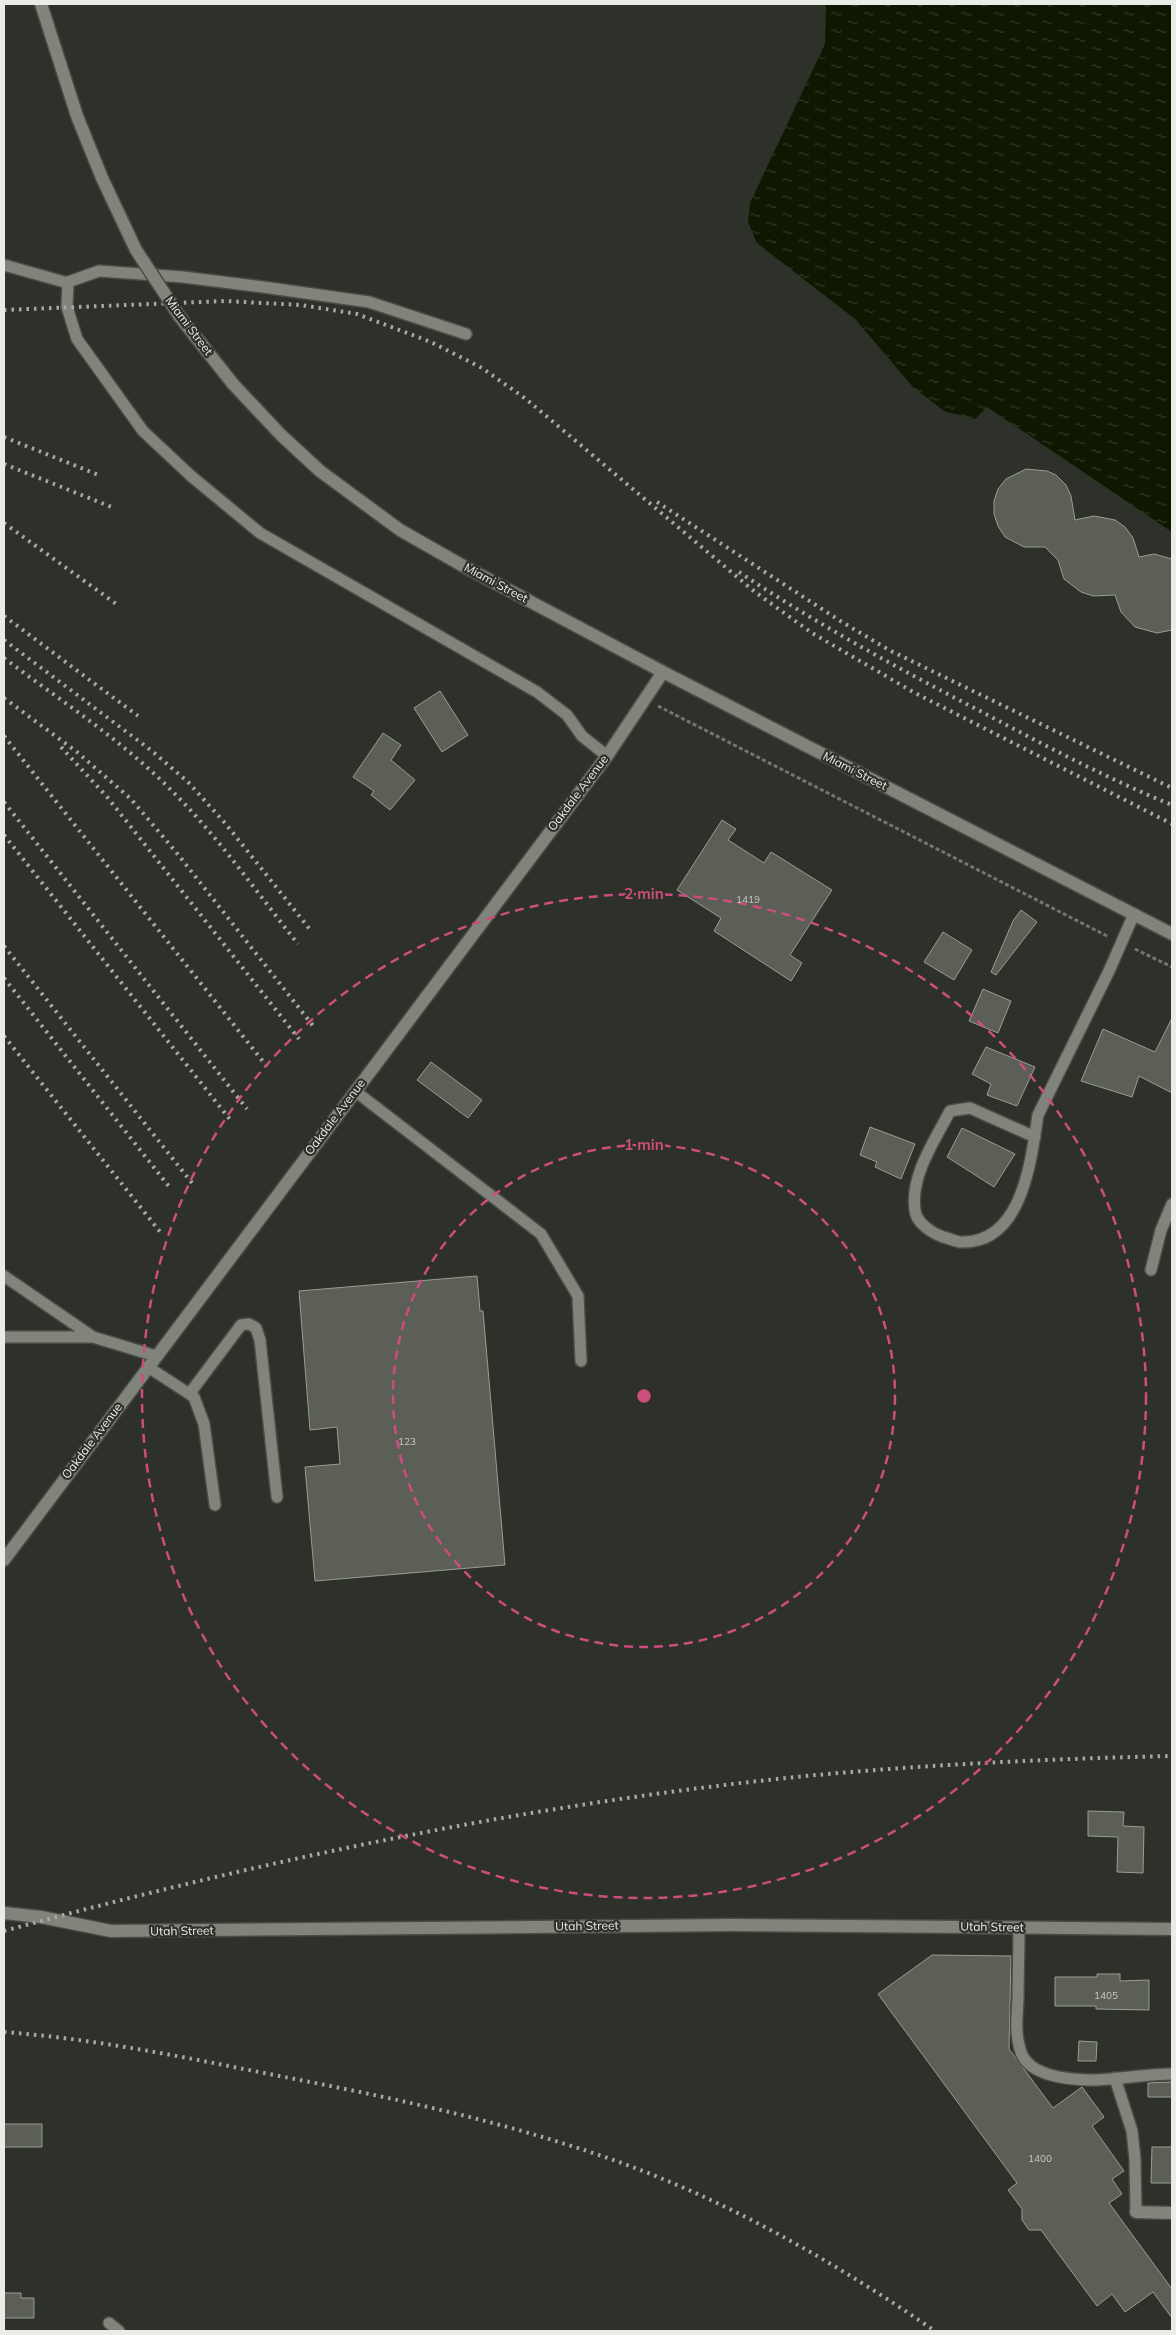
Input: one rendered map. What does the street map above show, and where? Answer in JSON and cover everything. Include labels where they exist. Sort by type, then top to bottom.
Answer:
[{"type":"street","name":"Miami Street","points":[[41,4],[77,116],[102,178],[136,250],[180,317],[233,384],[281,435],[320,471],[400,530],[465,567],[663,672],[1172,934]]},
{"type":"street","name":"Oakdale Avenue","points":[[4,1560],[607,756],[663,672]]},
{"type":"street","name":"Utah Street","points":[[4,1913],[41,1917],[111,1931],[722,1925],[1172,1929]]},
{"type":"street","points":[[1136,2212],[1172,2213]]},
{"type":"lane","points":[[4,266],[68,283],[99,271],[182,277],[369,302],[466,334]]},
{"type":"lane","points":[[68,283],[67,307],[77,339],[142,431],[191,476],[260,533],[537,692],[567,716],[582,736],[607,756]]},
{"type":"lane","points":[[1035,1137],[970,1108],[950,1111],[916,1181],[914,1211],[930,1232],[961,1242],[988,1237],[1008,1219],[1022,1195],[1035,1137],[1038,1115],[1134,914]]},
{"type":"lane","points":[[355,1090],[541,1234],[578,1296],[581,1361]]},
{"type":"lane","points":[[1151,1270],[1160,1230],[1172,1204]]},
{"type":"lane","points":[[4,1276],[93,1337]]},
{"type":"lane","points":[[190,1394],[241,1325],[249,1324],[256,1328],[260,1340],[277,1497]]},
{"type":"lane","points":[[4,1337],[93,1337],[156,1356]]},
{"type":"lane","points":[[148,1367],[194,1397],[204,1424],[215,1505]]},
{"type":"lane","points":[[1020,1927],[1017,2031],[1020,2052],[1030,2064],[1042,2073],[1057,2077],[1096,2080],[1144,2074],[1172,2074]]},
{"type":"lane","points":[[1115,2078],[1132,2131],[1135,2160],[1136,2212]]},
{"type":"lane","points":[[109,2323],[118,2331]]},
{"type":"path","points":[[645,699],[1121,943],[1172,967]]},
{"type":"water","points":[[826,4],[1172,4],[1172,532],[987,407],[975,419],[944,411],[913,387],[855,319],[757,243],[748,222],[750,203],[825,44]]},
{"type":"building","points":[[1026,469],[1047,471],[1056,475],[1066,485],[1071,496],[1075,520],[1094,516],[1115,520],[1125,527],[1133,538],[1139,557],[1154,554],[1172,559],[1172,630],[1157,633],[1135,627],[1121,612],[1115,595],[1093,596],[1081,592],[1064,579],[1058,560],[1045,547],[1024,547],[1005,537],[998,526],[994,514],[994,501],[998,489],[1006,479]]},
{"type":"building","points":[[440,691],[468,735],[442,752],[414,708]]},
{"type":"building","points":[[383,733],[401,745],[391,760],[415,780],[390,810],[371,795],[374,791],[353,777]]},
{"type":"building","points":[[722,820],[736,829],[728,840],[764,863],[771,852],[832,890],[790,955],[802,963],[791,981],[714,931],[721,918],[677,890]]},
{"type":"building","points":[[1021,910],[1037,922],[996,975],[991,972],[1013,921]]},
{"type":"building","points":[[943,932],[972,950],[954,980],[924,962]]},
{"type":"building","points":[[983,989],[1011,1001],[998,1033],[969,1021]]},
{"type":"building","points":[[1172,1018],[1172,1093],[1139,1076],[1132,1097],[1081,1081],[1103,1029],[1155,1052]]},
{"type":"building","points":[[986,1047],[1035,1067],[1017,1106],[987,1095],[991,1084],[972,1074]]},
{"type":"building","points":[[431,1062],[482,1100],[468,1118],[417,1080]]},
{"type":"building","points":[[870,1127],[915,1144],[901,1179],[875,1167],[877,1162],[860,1155]]},
{"type":"building","points":[[962,1128],[1015,1154],[994,1187],[947,1157]]},
{"type":"building","points":[[477,1276],[480,1311],[483,1311],[505,1565],[315,1581],[305,1467],[340,1464],[337,1427],[310,1430],[299,1291]]},
{"type":"building","points":[[1088,1811],[1124,1812],[1123,1826],[1144,1827],[1143,1873],[1117,1872],[1118,1837],[1088,1836]]},
{"type":"building","points":[[932,1955],[1011,1956],[1009,2049],[1053,2108],[1082,2087],[1104,2117],[1092,2126],[1124,2171],[1112,2179],[1122,2194],[1109,2203],[1172,2289],[1172,2318],[1153,2292],[1125,2312],[1112,2294],[1097,2306],[1041,2230],[1029,2230],[1022,2220],[1022,2209],[1008,2190],[1017,2183],[878,1994]]},
{"type":"building","points":[[1097,1974],[1120,1974],[1120,1981],[1149,1980],[1149,2010],[1096,2009],[1096,2006],[1055,2006],[1055,1977],[1097,1977]]},
{"type":"building","points":[[1079,2041],[1097,2042],[1096,2061],[1078,2061]]},
{"type":"building","points":[[1172,2082],[1172,2097],[1148,2097],[1148,2083]]},
{"type":"building","points":[[4,2124],[42,2124],[42,2147],[4,2147]]},
{"type":"building","points":[[1152,2147],[1172,2147],[1172,2183],[1151,2183]]},
{"type":"building","points":[[4,2293],[21,2293],[21,2298],[34,2298],[34,2318],[4,2318]]},
{"type":"railway","points":[[4,310],[225,301],[301,305],[357,314],[431,342],[482,368],[526,399],[755,592],[812,633],[915,693],[1172,824]]},
{"type":"railway","points":[[4,437],[101,476]]},
{"type":"railway","points":[[4,464],[114,508]]},
{"type":"railway","points":[[657,502],[842,622],[889,650],[1172,788]]},
{"type":"railway","points":[[4,523],[119,606]]},
{"type":"railway","points":[[739,572],[828,628],[920,679],[1076,761],[1172,805]]},
{"type":"railway","points":[[4,616],[138,716]]},
{"type":"railway","points":[[4,640],[152,751],[188,782],[225,823],[312,932]]},
{"type":"railway","points":[[4,658],[91,722],[154,773],[222,847],[298,944]]},
{"type":"railway","points":[[4,698],[77,752],[131,799],[176,852],[314,1027]]},
{"type":"railway","points":[[4,736],[269,1069]]},
{"type":"railway","points":[[61,747],[108,798],[299,1039]]},
{"type":"railway","points":[[4,802],[247,1109]]},
{"type":"railway","points":[[4,835],[232,1122]]},
{"type":"railway","points":[[4,946],[192,1183]]},
{"type":"railway","points":[[4,978],[171,1189]]},
{"type":"railway","points":[[4,1036],[161,1233]]},
{"type":"railway","points":[[4,1931],[100,1905],[294,1859],[490,1820],[588,1804],[687,1790],[834,1773],[979,1763],[1172,1756]]},
{"type":"railway","points":[[4,2032],[72,2039],[139,2049],[317,2083],[446,2111],[574,2147],[658,2177],[740,2214],[859,2281],[935,2331]]}]
